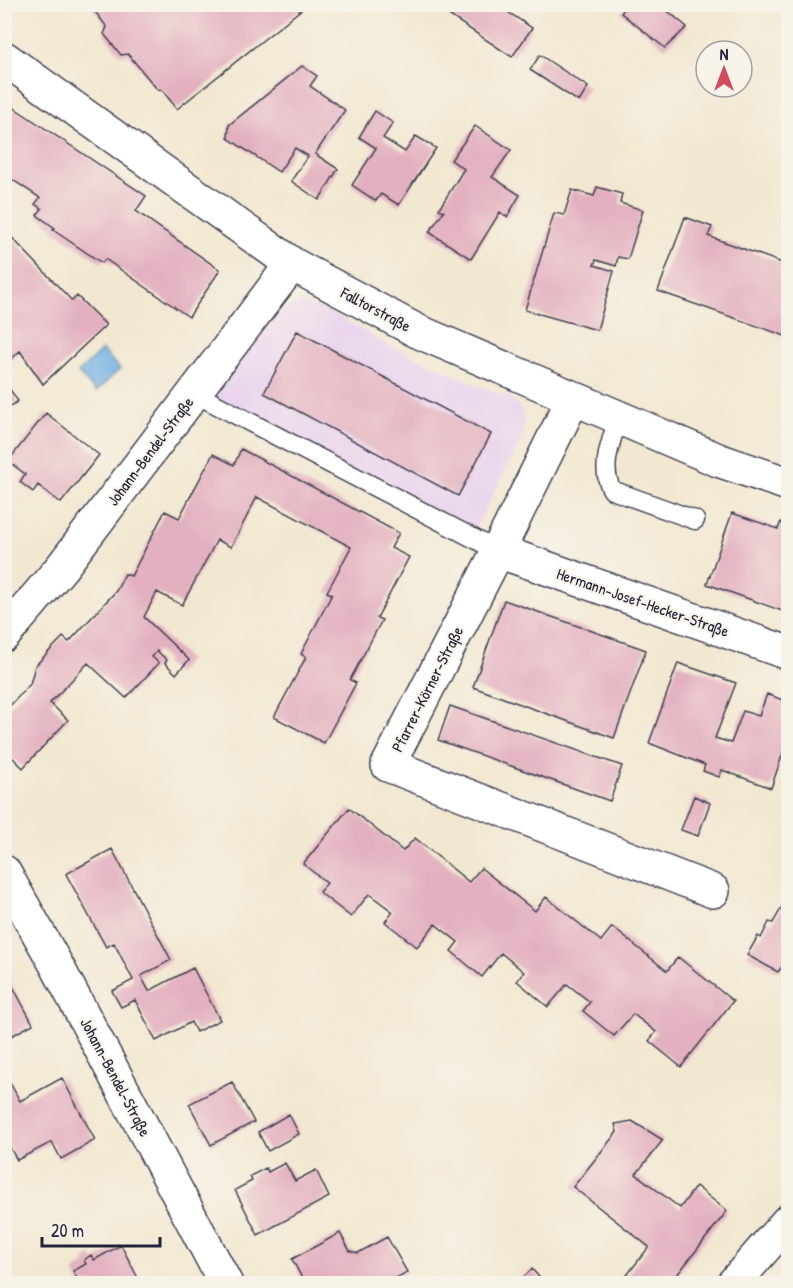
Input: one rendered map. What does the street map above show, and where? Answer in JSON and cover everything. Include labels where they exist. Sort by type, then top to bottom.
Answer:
[{"type":"street","name":"Falltorstraße","points":[[4,58],[292,264],[417,331],[718,460],[789,484]]},
{"type":"street","name":"Johann-Bendel-Straße","points":[[4,634],[62,567],[292,264]]},
{"type":"street","name":"Pfarrer-Körner-Straße","points":[[573,399],[388,765],[713,891]]},
{"type":"street","name":"Hermann-Josef-Hecker-Straße","points":[[498,551],[789,653]]},
{"type":"street","name":"Johann-Bendel-Straße","points":[[4,872],[226,1284]]},
{"type":"street","points":[[733,1284],[789,1221]]},
{"type":"lane","points":[[194,393],[498,551]]},
{"type":"lane","points":[[618,418],[606,472],[612,490],[695,520]]},
{"type":"shaded area","points":[[300,303],[322,307],[385,343],[484,388],[510,397],[519,406],[524,419],[523,438],[471,536],[212,399],[268,320],[279,310]]},
{"type":"water","points":[[102,350],[120,369],[96,392],[78,373]]},
{"type":"building","points":[[89,4],[308,4],[177,109],[128,54],[121,55],[104,34],[107,27]]},
{"type":"building","points":[[432,4],[496,4],[532,28],[512,57]]},
{"type":"building","points":[[628,4],[659,4],[687,27],[665,48],[621,13]]},
{"type":"building","points":[[540,55],[588,87],[579,102],[530,70]]},
{"type":"building","points":[[302,66],[317,76],[310,86],[345,110],[315,154],[338,169],[319,200],[291,181],[308,156],[295,148],[279,172],[228,138],[229,125]]},
{"type":"building","points":[[4,101],[146,196],[136,211],[220,270],[189,317],[105,259],[102,263],[53,230],[55,228],[37,215],[42,209],[35,204],[40,198],[4,174]]},
{"type":"building","points":[[375,111],[393,123],[383,138],[405,152],[416,136],[436,148],[399,205],[381,194],[376,201],[352,185],[376,148],[359,137]]},
{"type":"building","points":[[475,126],[511,150],[492,177],[520,195],[507,217],[500,212],[471,259],[429,232],[444,211],[439,209],[464,169],[451,160]]},
{"type":"building","points":[[597,187],[622,194],[620,203],[643,210],[628,259],[618,257],[616,266],[596,260],[594,265],[614,271],[597,330],[525,310],[554,213],[564,215],[572,190],[594,196]]},
{"type":"building","points":[[685,217],[712,227],[708,236],[788,265],[788,337],[658,291]]},
{"type":"building","points":[[4,229],[72,301],[77,296],[106,325],[43,384],[20,351],[4,366]]},
{"type":"building","points":[[297,331],[491,434],[458,496],[264,393]]},
{"type":"building","points":[[4,381],[18,401],[4,411]]},
{"type":"building","points":[[46,413],[99,455],[61,503],[38,485],[33,492],[20,482],[25,474],[8,461]]},
{"type":"building","points":[[241,449],[399,533],[391,548],[409,557],[377,618],[382,620],[350,680],[356,683],[324,743],[274,717],[306,657],[301,654],[332,594],[327,592],[351,547],[257,497],[231,547],[217,540],[182,605],[157,592],[144,617],[189,660],[176,674],[165,663],[167,660],[157,651],[152,657],[159,663],[126,698],[88,663],[50,703],[68,720],[23,768],[5,750],[5,711],[30,684],[35,666],[63,637],[69,642],[116,591],[125,574],[131,576],[165,511],[179,518],[213,454],[234,465]]},
{"type":"building","points":[[732,513],[778,529],[781,522],[788,525],[788,613],[707,584]]},
{"type":"building","points":[[504,600],[646,650],[614,738],[473,687]]},
{"type":"building","points":[[678,663],[736,683],[715,738],[731,743],[743,711],[759,716],[767,694],[788,702],[788,752],[784,750],[771,788],[722,770],[719,777],[703,771],[705,765],[649,743]]},
{"type":"building","points":[[450,706],[622,766],[610,801],[438,740]]},
{"type":"building","points":[[694,796],[710,803],[698,836],[681,830]]},
{"type":"building","points":[[349,808],[403,851],[415,838],[469,882],[481,868],[535,911],[546,897],[601,941],[612,927],[667,971],[678,957],[733,1001],[681,1067],[649,1041],[656,1032],[633,1014],[614,1036],[583,1011],[590,1002],[567,984],[548,1007],[517,981],[524,972],[501,953],[482,977],[451,951],[458,942],[435,924],[417,947],[385,922],[393,912],[369,894],[351,917],[319,892],[327,883],[303,864]]},
{"type":"building","points":[[112,849],[171,960],[141,976],[149,991],[193,968],[220,1020],[196,1032],[191,1022],[156,1041],[135,1000],[121,1007],[112,991],[133,980],[114,943],[106,947],[66,874]]},
{"type":"building","points":[[788,901],[788,959],[778,972],[747,955],[758,936],[761,938],[769,922],[773,923]]},
{"type":"building","points":[[11,983],[33,1024],[4,1040],[4,987]]},
{"type":"building","points":[[4,1072],[20,1101],[62,1078],[95,1140],[61,1159],[52,1142],[17,1160],[4,1137]]},
{"type":"building","points":[[232,1082],[254,1122],[211,1145],[189,1104]]},
{"type":"building","points":[[289,1114],[299,1134],[268,1151],[258,1132]]},
{"type":"building","points":[[632,1121],[663,1140],[636,1174],[680,1208],[696,1186],[727,1211],[670,1284],[620,1284],[649,1247],[573,1187],[617,1132],[615,1124]]},
{"type":"building","points":[[285,1163],[295,1181],[316,1170],[329,1197],[258,1235],[235,1190],[252,1181],[250,1176],[266,1168],[268,1172]]},
{"type":"building","points":[[340,1233],[350,1251],[358,1253],[387,1237],[407,1272],[386,1284],[305,1284],[292,1259]]},
{"type":"building","points":[[121,1245],[141,1284],[80,1284],[73,1271],[86,1264],[84,1260],[91,1255],[94,1260]]},
{"type":"building","points":[[532,1269],[545,1284],[521,1284],[519,1281]]}]
